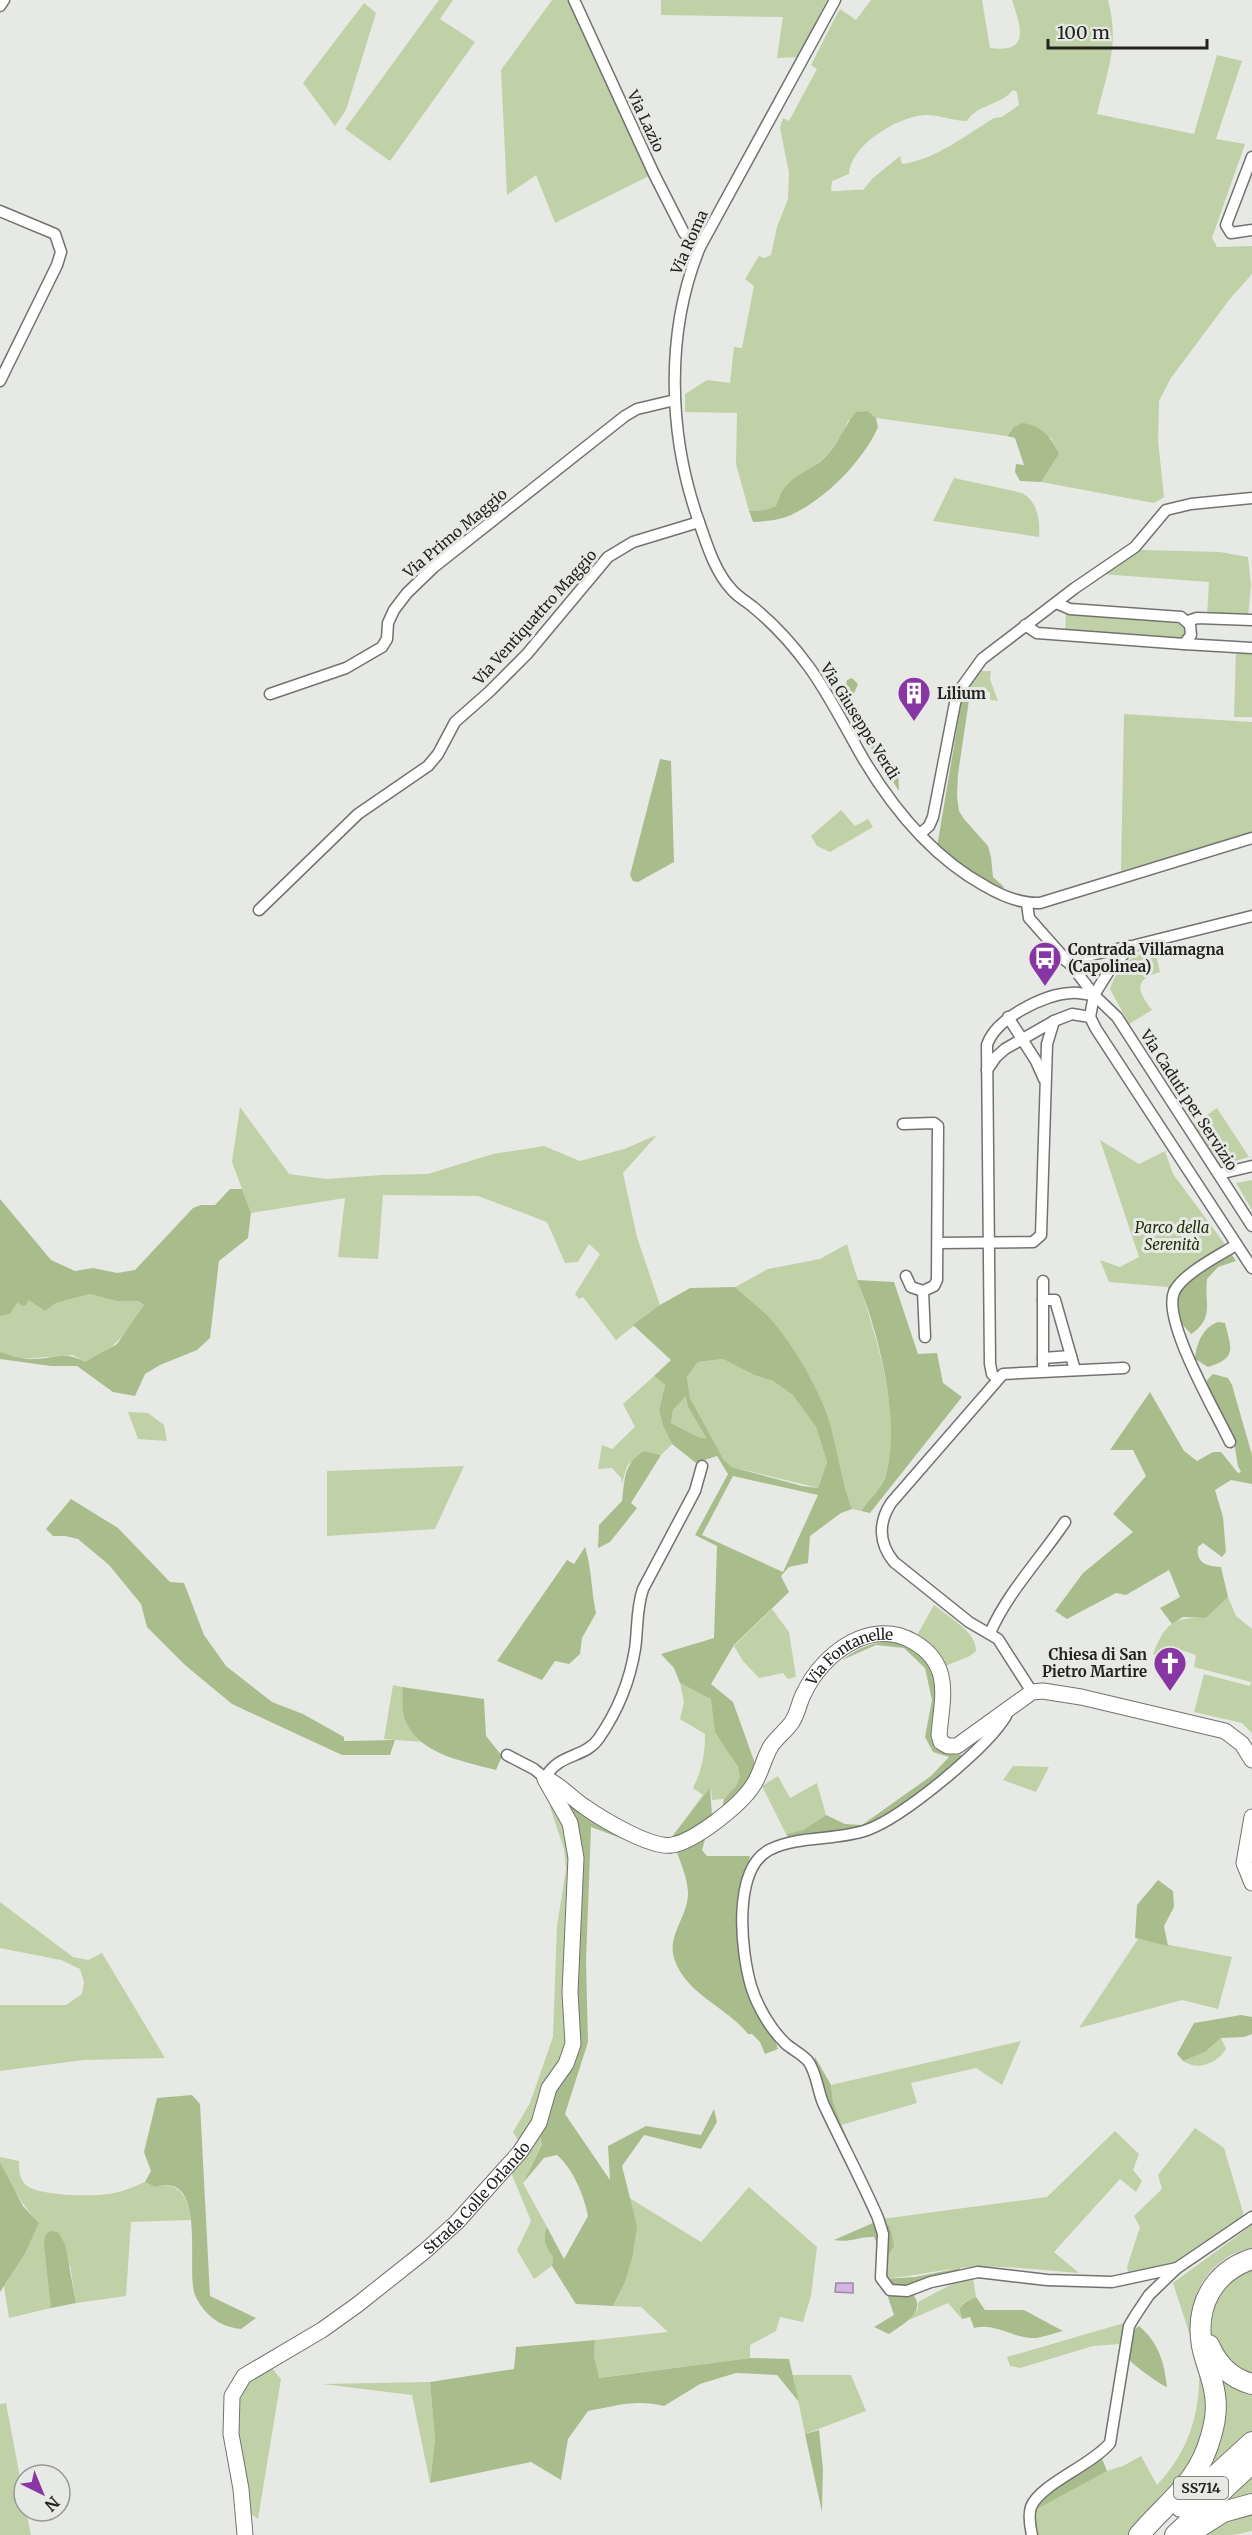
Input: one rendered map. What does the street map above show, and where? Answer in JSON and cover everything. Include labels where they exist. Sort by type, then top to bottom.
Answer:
[{"type":"highway","points":[[1139,2535],[1172,2503],[1192,2478],[1209,2442],[1214,2423],[1215,2396],[1202,2345],[1204,2306],[1215,2282],[1232,2267],[1252,2259]]},
{"type":"highway","points":[[1202,2331],[1224,2369],[1235,2378],[1252,2384]]},
{"type":"highway","name":"SS714","points":[[1151,2535],[1252,2442]]},
{"type":"highway","name":"SS714","points":[[1175,2535],[1252,2463]]},
{"type":"highway","points":[[1188,2535],[1223,2512],[1252,2504]]},
{"type":"street","points":[[0,6],[4,0]]},
{"type":"street","name":"Via Lazio","points":[[574,0],[654,174],[684,233],[700,247]]},
{"type":"street","name":"Via Roma","points":[[699,522],[685,476],[675,400],[680,316],[688,278],[700,247],[835,0]]},
{"type":"street","points":[[1252,157],[1226,225],[1231,233],[1252,230]]},
{"type":"street","points":[[0,211],[55,234],[61,252],[57,265],[0,381]]},
{"type":"street","name":"Via Primo Maggio","points":[[270,694],[346,668],[356,660],[376,652],[387,639],[388,622],[394,610],[407,593],[434,567],[625,416],[637,409],[675,400]]},
{"type":"street","points":[[920,834],[929,826],[933,816],[959,691],[982,659],[1025,625],[1135,547],[1166,510],[1191,504],[1252,498]]},
{"type":"street","name":"Via Giuseppe Verdi","points":[[699,522],[714,563],[724,580],[781,634],[809,667],[866,762],[920,834],[953,868],[993,891],[1026,904]]},
{"type":"street","name":"Via Ventiquattro Maggio","points":[[259,910],[358,814],[416,775],[434,760],[455,722],[527,654],[608,557],[633,542],[699,522]]},
{"type":"street","points":[[1056,603],[1070,609],[1177,616],[1188,621],[1197,618],[1252,620]]},
{"type":"street","points":[[1184,644],[1191,635],[1188,621]]},
{"type":"street","points":[[1025,625],[1037,633],[1252,648]]},
{"type":"street","points":[[1026,904],[1064,897],[1252,838]]},
{"type":"street","name":"Via Caduti per Servizio","points":[[1026,904],[1029,918],[1094,995],[1117,1017],[1252,1226]]},
{"type":"street","points":[[1064,959],[1136,945],[1252,916]]},
{"type":"street","points":[[1136,945],[1116,960],[1094,995],[1090,1017],[1252,1268]]},
{"type":"street","points":[[997,1379],[992,1374],[990,1364],[986,1071],[989,1038],[1008,1017],[1051,997],[1070,993],[1094,995]]},
{"type":"street","points":[[986,1071],[996,1057],[1054,1021],[1072,1014],[1090,1017]]},
{"type":"street","points":[[1008,1017],[1046,1082]]},
{"type":"street","points":[[938,1243],[1033,1242],[1041,1235],[1047,1044],[1054,1021]]},
{"type":"street","points":[[903,1124],[934,1123],[938,1126],[937,1281],[934,1286],[923,1291],[911,1287],[906,1276]]},
{"type":"street","points":[[1219,1174],[1252,1166]]},
{"type":"street","points":[[1230,1442],[1179,1337],[1172,1306],[1174,1292],[1179,1285],[1194,1272],[1236,1245]]},
{"type":"street","points":[[1043,1281],[1043,1371]]},
{"type":"street","points":[[923,1291],[925,1337]]},
{"type":"street","points":[[1043,1300],[1055,1300],[1075,1370]]},
{"type":"street","points":[[1043,1358],[1071,1356]]},
{"type":"street","points":[[1124,1368],[1003,1374],[885,1512],[882,1531],[886,1552],[894,1562],[969,1622],[990,1633],[1004,1646],[1032,1692],[1043,1691],[1090,1699],[1225,1731],[1242,1744],[1252,1760]]},
{"type":"street","points":[[545,1778],[552,1766],[591,1747],[607,1725],[629,1674],[635,1647],[639,1601],[643,1590],[695,1491],[702,1466]]},
{"type":"street","points":[[990,1633],[1005,1602],[1041,1558],[1065,1522]]},
{"type":"street","name":"Via Fontanelle","points":[[507,1755],[554,1782],[585,1807],[628,1832],[658,1844],[673,1845],[718,1821],[753,1787],[771,1746],[791,1724],[804,1693],[821,1667],[838,1651],[855,1640],[885,1632],[912,1641],[930,1653],[935,1660],[943,1684],[939,1735],[941,1742],[948,1746],[957,1746],[1032,1692]]},
{"type":"street","points":[[1007,1708],[1005,1718],[917,1802],[866,1830],[786,1845],[770,1850],[754,1863],[742,1902],[745,1946],[751,1984],[757,2001],[775,2030],[785,2043],[808,2061],[823,2102],[878,2218],[883,2234],[881,2278],[890,2290],[907,2291],[931,2282],[978,2272],[1047,2280],[1112,2282],[1176,2268]]},
{"type":"street","name":"Strada Colle Orlando","points":[[245,2535],[241,2489],[231,2434],[232,2396],[244,2376],[322,2330],[425,2251],[457,2222],[501,2175],[524,2146],[539,2123],[549,2088],[566,2064],[573,2044],[570,1992],[576,1858],[570,1823],[545,1778]]},
{"type":"street","points":[[1252,1817],[1244,1863],[1252,1883]]},
{"type":"street","points":[[1032,2535],[1029,2520],[1031,2508],[1038,2495],[1101,2454],[1110,2443],[1129,2326],[1149,2295],[1176,2268],[1252,2217]]},
{"type":"green space","points":[[439,0],[453,0],[440,19],[475,42],[390,161],[345,129]]},
{"type":"green space","points":[[552,0],[571,0],[651,175],[555,223],[536,175],[507,195],[501,70]]},
{"type":"green space","points":[[661,0],[827,0],[798,57],[777,58],[783,17],[661,15]]},
{"type":"green space","points":[[871,0],[982,0],[990,48],[1003,49],[1012,47],[1020,36],[1012,0],[1108,0],[1113,30],[1111,58],[1097,114],[1194,134],[1217,55],[1242,61],[1216,139],[1245,144],[1212,238],[1217,247],[1252,246],[1252,274],[1229,300],[1171,378],[1159,401],[1158,440],[1164,497],[1154,503],[1041,482],[1059,454],[1051,438],[1011,430],[1007,436],[876,418],[868,411],[848,421],[828,454],[779,496],[776,506],[765,510],[749,511],[736,464],[737,413],[685,412],[685,394],[707,380],[730,383],[734,347],[742,348],[754,286],[745,279],[759,256],[764,258],[771,255],[777,227],[788,199],[789,173],[780,128],[783,118],[789,121],[817,69],[811,65],[840,9],[856,20]],"holes":[[[1013,90],[1017,92],[1019,105],[1002,117],[994,118],[938,152],[926,158],[902,164],[900,156],[873,178],[863,190],[831,191],[832,181],[849,174],[858,152],[867,142],[890,126],[903,120],[926,115],[967,121],[971,115],[1002,99]]]},
{"type":"green space","points":[[364,3],[376,13],[346,110],[335,126],[303,83]]},
{"type":"green space","points":[[868,411],[876,418],[878,427],[862,454],[840,480],[800,511],[770,521],[753,522],[749,511],[765,510],[776,506],[780,495],[792,480],[829,453],[856,412]]},
{"type":"green space","points":[[1023,423],[1036,427],[1046,434],[1059,454],[1041,482],[1020,481],[1015,472],[1016,464],[1024,465],[1015,438],[1007,436],[1014,427]]},
{"type":"green space","points":[[954,478],[1022,493],[1035,506],[1039,537],[933,521]]},
{"type":"green space","points":[[1142,550],[1220,552],[1248,557],[1251,585],[1248,618],[1207,616],[1209,582],[1101,574]]},
{"type":"green space","points":[[1066,613],[1176,619],[1185,624],[1186,634],[1181,639],[1065,633]]},
{"type":"green space","points":[[1236,649],[1252,651],[1252,717],[1234,717]]},
{"type":"green space","points":[[979,671],[991,671],[990,679],[998,701],[990,700],[990,692],[965,690]]},
{"type":"green space","points":[[852,678],[858,684],[851,700],[853,706],[898,770],[899,791],[842,703],[847,680]]},
{"type":"green space","points":[[962,698],[969,700],[958,774],[959,811],[988,846],[993,877],[1004,887],[999,891],[984,883],[937,847]]},
{"type":"green space","points":[[1124,714],[1252,722],[1252,833],[1121,871]]},
{"type":"green space","points":[[660,759],[671,761],[674,862],[638,882],[633,881],[630,875]]},
{"type":"green space","points":[[841,810],[855,826],[868,819],[873,827],[830,852],[817,846],[811,836]]},
{"type":"green space","points":[[1154,948],[1157,951],[1155,951],[1160,972],[1145,978],[1140,986],[1143,997],[1152,1010],[1129,1024],[1110,989],[1117,973],[1127,962]]},
{"type":"green space","points":[[240,1107],[289,1174],[326,1179],[428,1174],[493,1154],[544,1146],[580,1161],[624,1149],[657,1135],[623,1173],[637,1237],[660,1305],[616,1340],[583,1297],[579,1299],[575,1294],[600,1254],[589,1244],[578,1262],[565,1263],[547,1222],[478,1196],[383,1195],[378,1259],[338,1257],[345,1198],[251,1213],[232,1162]]},
{"type":"green space","points":[[1217,1108],[1249,1157],[1218,1166],[1191,1126]]},
{"type":"green space","name":"Parco della Serenità","points":[[1100,1140],[1139,1164],[1165,1151],[1173,1174],[1227,1247],[1168,1287],[1109,1282],[1100,1260],[1120,1267],[1139,1257]]},
{"type":"green space","points":[[1252,1180],[1252,1210],[1236,1183]]},
{"type":"green space","points":[[230,1189],[242,1189],[251,1213],[248,1238],[219,1261],[210,1338],[197,1350],[160,1365],[145,1374],[135,1396],[113,1392],[77,1366],[51,1366],[0,1359],[0,1352],[29,1359],[71,1356],[85,1362],[117,1344],[144,1305],[138,1301],[116,1301],[90,1294],[56,1303],[45,1311],[28,1300],[26,1305],[22,1306],[18,1302],[10,1314],[0,1316],[0,1199],[51,1260],[75,1271],[93,1268],[117,1273],[135,1270],[193,1208],[201,1205],[215,1205]]},
{"type":"green space","points":[[847,1244],[881,1360],[888,1391],[891,1422],[891,1451],[885,1477],[861,1511],[852,1509],[829,1420],[803,1364],[775,1324],[735,1287],[768,1269],[820,1259]]},
{"type":"green space","points":[[1227,1247],[1236,1261],[1218,1267],[1207,1279],[1206,1316],[1191,1334],[1181,1323],[1168,1287]]},
{"type":"green space","points":[[857,1280],[894,1282],[918,1354],[937,1353],[943,1383],[962,1397],[870,1513],[861,1511],[885,1478],[890,1457],[890,1406],[880,1351]]},
{"type":"green space","points":[[735,1287],[766,1314],[785,1336],[803,1364],[824,1407],[852,1509],[841,1513],[810,1536],[808,1563],[789,1567],[781,1576],[789,1592],[734,1645],[711,1684],[733,1702],[757,1769],[752,1782],[721,1813],[724,1799],[736,1786],[740,1777],[738,1767],[715,1732],[711,1699],[680,1683],[674,1668],[661,1654],[714,1638],[717,1546],[695,1535],[728,1474],[717,1456],[696,1463],[672,1444],[659,1410],[665,1385],[654,1376],[671,1360],[633,1325],[660,1305],[690,1288]],"holes":[[[723,1359],[754,1375],[773,1381],[793,1395],[816,1427],[827,1462],[818,1488],[802,1486],[732,1467],[724,1460],[690,1398],[687,1377],[698,1362]],[[686,1396],[688,1407],[707,1439],[698,1437],[671,1423],[673,1410]],[[733,1476],[818,1495],[783,1572],[702,1535]]]},
{"type":"green space","points":[[90,1294],[116,1301],[138,1301],[144,1305],[126,1332],[105,1352],[85,1362],[73,1355],[22,1359],[0,1352],[0,1316],[10,1314],[18,1302],[28,1300],[45,1311],[56,1303]]},
{"type":"green space","points":[[1218,1322],[1225,1323],[1230,1351],[1224,1360],[1208,1367],[1195,1359],[1197,1348],[1204,1332]]},
{"type":"green space","points":[[723,1359],[754,1375],[773,1381],[794,1395],[816,1427],[827,1462],[818,1488],[732,1467],[724,1460],[690,1398],[687,1377],[698,1362]]},
{"type":"green space","points":[[1213,1374],[1228,1378],[1232,1385],[1252,1455],[1252,1484],[1231,1480],[1215,1490],[1223,1517],[1226,1552],[1222,1557],[1203,1543],[1198,1547],[1201,1561],[1211,1566],[1221,1567],[1228,1597],[1206,1618],[1183,1617],[1172,1624],[1160,1608],[1180,1597],[1169,1570],[1126,1595],[1116,1593],[1067,1619],[1055,1611],[1083,1573],[1133,1532],[1113,1514],[1146,1476],[1133,1450],[1110,1450],[1150,1392],[1184,1451],[1197,1461],[1213,1452],[1221,1452],[1238,1473],[1241,1472],[1235,1448],[1208,1389],[1207,1380]]},
{"type":"green space","points":[[654,1376],[665,1385],[659,1410],[672,1444],[661,1455],[644,1451],[627,1466],[622,1484],[621,1478],[612,1468],[598,1469],[602,1445],[612,1449],[635,1427],[623,1404]]},
{"type":"green space","points":[[687,1395],[688,1407],[708,1440],[671,1423],[673,1410]]},
{"type":"green space","points":[[128,1412],[148,1413],[164,1425],[167,1441],[138,1439]]},
{"type":"green space","points":[[644,1451],[661,1455],[631,1503],[637,1508],[610,1542],[598,1548],[599,1525],[622,1501],[626,1473],[632,1461]]},
{"type":"green space","points":[[464,1466],[435,1529],[327,1536],[327,1471]]},
{"type":"green space","points":[[71,1499],[118,1528],[170,1582],[184,1583],[204,1635],[226,1666],[272,1702],[303,1714],[344,1737],[344,1741],[395,1740],[390,1755],[342,1755],[232,1704],[185,1665],[147,1627],[141,1604],[109,1565],[78,1539],[53,1536],[46,1529]]},
{"type":"green space","points":[[585,1547],[596,1613],[582,1638],[580,1654],[569,1664],[555,1661],[542,1680],[497,1661],[567,1560],[574,1564]]},
{"type":"green space","points":[[1228,1597],[1236,1616],[1252,1629],[1252,1733],[1242,1723],[1194,1712],[1204,1674],[1250,1686],[1251,1682],[1194,1667],[1196,1655],[1175,1648],[1164,1660],[1153,1654],[1162,1635],[1172,1624],[1186,1619],[1206,1618]]},
{"type":"green space","points":[[934,1605],[967,1631],[975,1644],[976,1651],[970,1656],[943,1667],[916,1637]]},
{"type":"green space","points":[[772,1609],[789,1632],[796,1677],[788,1679],[783,1673],[759,1678],[743,1661],[734,1646]]},
{"type":"green space","points":[[896,1641],[912,1647],[935,1669],[944,1750],[951,1754],[963,1755],[912,1801],[862,1829],[789,1838],[786,1834],[803,1830],[826,1815],[845,1824],[862,1825],[931,1776],[949,1757],[933,1752],[925,1737],[932,1700],[925,1668],[904,1648],[876,1645],[842,1660],[867,1646]]},
{"type":"green space","points":[[680,1683],[712,1699],[721,1734],[738,1767],[740,1776],[736,1786],[724,1799],[712,1800],[711,1789],[671,1838],[703,1795],[693,1788],[702,1762],[705,1734],[680,1719],[684,1702]]},
{"type":"green space","points":[[393,1685],[402,1687],[409,1724],[423,1742],[384,1739]]},
{"type":"green space","points":[[402,1687],[484,1699],[486,1736],[502,1756],[496,1770],[446,1756],[423,1743],[414,1735],[405,1720]]},
{"type":"green space","points":[[1013,1766],[1049,1767],[1036,1792],[1003,1780]]},
{"type":"green space","points":[[778,1776],[790,1798],[817,1783],[826,1815],[803,1830],[786,1834],[762,1786]]},
{"type":"green space","points":[[710,1788],[712,1815],[702,1850],[707,1856],[750,1856],[738,1907],[748,1994],[778,2049],[765,2054],[760,2042],[752,2034],[748,2034],[687,1981],[674,1958],[673,1941],[685,1909],[688,1892],[684,1871],[671,1838]]},
{"type":"green space","points":[[552,1804],[570,1838],[565,2041],[553,2081],[521,2145],[513,2132],[530,2103],[553,2037],[557,1926],[566,1869],[564,1849],[550,1807]]},
{"type":"green space","points":[[577,1804],[644,1847],[591,1827],[586,1962],[588,2042],[565,2114],[610,2180],[608,2146],[646,2126],[701,2135],[714,2109],[717,2122],[701,2149],[644,2135],[622,2166],[637,2226],[633,2254],[625,2282],[613,2306],[576,2304],[552,2266],[553,2257],[546,2246],[545,2239],[547,2227],[564,2259],[588,2216],[581,2191],[568,2167],[557,2155],[544,2158],[523,2183],[542,2144],[539,2130],[568,2065],[570,1805]]},
{"type":"green space","points":[[1158,1880],[1173,1891],[1174,1907],[1164,1926],[1168,1946],[1135,1938],[1137,1905]]},
{"type":"green space","points":[[0,1902],[73,1957],[88,1960],[102,1953],[165,2058],[83,2060],[0,2071],[0,2005],[66,2005],[82,1994],[84,1982],[80,1969],[61,1960],[0,1948]]},
{"type":"green space","points":[[1138,1939],[1232,1957],[1218,2009],[1182,2000],[1079,2028]]},
{"type":"green space","points":[[1241,2015],[1252,2017],[1252,2034],[1244,2037],[1221,2038],[1205,2052],[1183,2061],[1177,2054],[1194,2023]]},
{"type":"green space","points":[[1221,2038],[1226,2049],[1217,2059],[1201,2066],[1183,2061],[1205,2052]]},
{"type":"green space","points":[[1021,2041],[1002,2085],[976,2068],[911,2083],[917,2103],[841,2125],[833,2102],[831,2085]]},
{"type":"green space","points":[[815,2057],[831,2085],[833,2102],[860,2170],[833,2117],[814,2065]]},
{"type":"green space","points":[[192,2095],[200,2104],[210,2296],[256,2318],[241,2329],[226,2326],[213,2319],[195,2295],[192,2225],[189,2207],[183,2193],[172,2185],[155,2187],[145,2182],[151,2171],[144,2152],[157,2098]]},
{"type":"green space","points":[[1195,2128],[1224,2148],[1245,2219],[1180,2265],[1129,2276],[1127,2267],[1140,2227],[1134,2216],[1162,2189],[1158,2175]]},
{"type":"green space","points":[[539,2130],[542,2143],[523,2183],[547,2227],[545,2242],[553,2257],[552,2266],[534,2279],[517,2250],[531,2221],[510,2170]]},
{"type":"green space","points":[[1115,2131],[1139,2154],[1133,2170],[1142,2181],[1136,2192],[1120,2179],[1054,2252],[1079,2273],[975,2267],[882,2279],[882,2219],[1047,2197]]},
{"type":"green space","points":[[0,2157],[19,2161],[21,2178],[24,2183],[40,2191],[81,2195],[122,2191],[145,2182],[155,2187],[170,2186],[176,2188],[185,2198],[191,2220],[131,2222],[126,2296],[76,2303],[70,2265],[50,2282],[51,2308],[9,2318],[4,2286],[25,2254],[39,2223],[8,2179]]},
{"type":"green space","points":[[0,2162],[23,2206],[39,2223],[25,2254],[0,2292]]},
{"type":"green space","points":[[749,2187],[817,2247],[811,2296],[803,2322],[780,2317],[776,2331],[750,2345],[750,2358],[598,2378],[594,2356],[595,2340],[668,2332],[641,2307],[613,2306],[625,2282],[636,2226],[628,2197],[701,2242]]},
{"type":"green space","points":[[882,2219],[890,2227],[894,2246],[885,2260],[886,2244],[876,2241],[874,2237],[845,2241],[834,2240]]},
{"type":"green space","points":[[1252,2225],[1252,2248],[1231,2255],[1221,2262],[1212,2269],[1199,2288],[1192,2315],[1194,2348],[1173,2283]]},
{"type":"green space","points":[[51,2231],[58,2232],[65,2244],[76,2303],[51,2308],[44,2245],[45,2235]]},
{"type":"green space","points":[[960,2268],[958,2275],[922,2290],[914,2296],[917,2302],[915,2313],[889,2334],[874,2327],[894,2315],[882,2279],[915,2277]]},
{"type":"green space","points":[[1252,2270],[1252,2379],[1242,2376],[1211,2338],[1213,2315],[1219,2296],[1231,2282]]},
{"type":"green space","points":[[973,2278],[976,2297],[964,2302],[961,2309],[962,2319],[948,2303],[909,2320],[918,2309],[918,2302],[954,2283]]},
{"type":"green space","points":[[976,2297],[985,2310],[1024,2310],[1063,2331],[1030,2338],[995,2328],[974,2328],[970,2317],[962,2319],[960,2309],[965,2302]]},
{"type":"green space","points":[[1131,2321],[1127,2336],[1119,2344],[1093,2346],[1020,2368],[1010,2366],[1007,2357]]},
{"type":"green space","points":[[1139,2326],[1156,2346],[1167,2387],[1128,2359],[1120,2350],[1121,2340]]},
{"type":"green space","points":[[595,2340],[594,2356],[599,2378],[750,2358],[789,2359],[799,2402],[777,2375],[736,2373],[700,2384],[664,2406],[635,2403],[588,2411],[568,2439],[561,2480],[531,2462],[430,2483],[435,2439],[430,2382],[514,2369],[516,2347]]},
{"type":"green space","points":[[1199,2364],[1210,2401],[1197,2456],[1132,2535],[1033,2535],[1035,2510],[1100,2473],[1123,2466],[1141,2456],[1157,2485],[1178,2458],[1191,2429],[1198,2398]]},
{"type":"green space","points":[[271,2367],[281,2379],[258,2519],[250,2513],[244,2482],[238,2442],[238,2404],[242,2388],[250,2377]]},
{"type":"green space","points":[[1216,2374],[1252,2390],[1252,2431],[1200,2479]]},
{"type":"green space","points":[[793,2375],[851,2375],[866,2411],[805,2434]]},
{"type":"green space","points":[[430,2382],[435,2439],[430,2483],[412,2395],[322,2384]]},
{"type":"green space","points":[[6,2403],[17,2463],[12,2463],[12,2523],[28,2523],[31,2535],[0,2535],[0,2404]]},
{"type":"green space","points":[[819,2430],[823,2469],[822,2512],[805,2434]]},
{"type":"green space","points":[[1101,2456],[1107,2471],[1035,2510],[1040,2498]]},
{"type":"green space","points":[[1252,2474],[1252,2500],[1218,2505]]},
{"type":"green space","points":[[1252,2509],[1252,2531],[1233,2535],[1193,2535]]},
{"type":"shaded area","points":[[836,2283],[853,2283],[853,2293],[835,2292]]},
{"type":"place","name":"Lilium","points":[[914,722]]},
{"type":"place","name":"Contrada Villamagna (Capolinea)","points":[[1045,987]]},
{"type":"place","name":"Chiesa di San Pietro Martire","points":[[1170,1692]]}]
